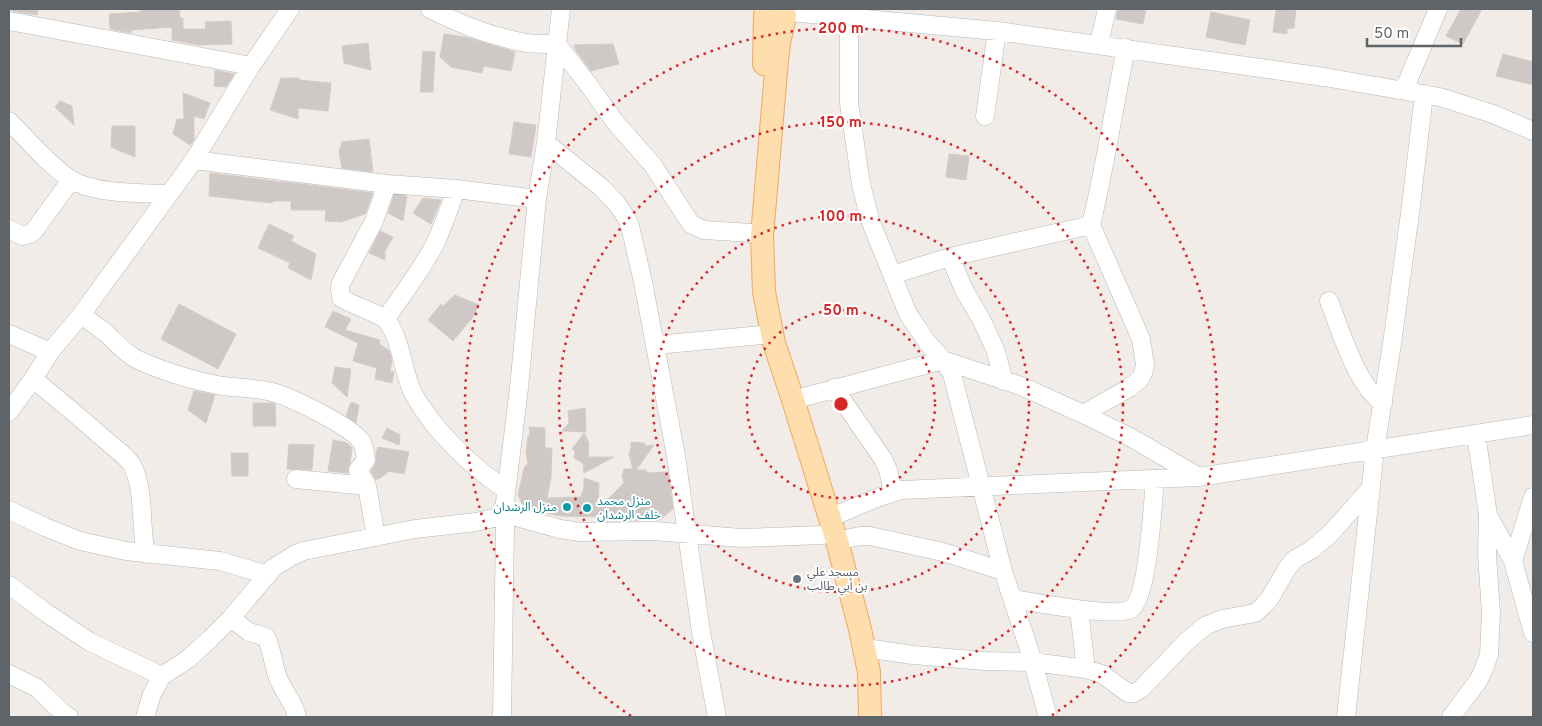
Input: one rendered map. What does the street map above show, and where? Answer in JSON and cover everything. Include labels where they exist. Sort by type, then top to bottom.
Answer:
[{"type":"main road","points":[[778,12],[762,124],[752,233],[754,294],[762,335],[830,531],[860,674],[860,717]]},
{"type":"main road","points":[[778,12],[779,43],[763,220],[762,275],[771,330],[782,369],[794,400],[865,648],[869,680],[870,717]]},
{"type":"street","points":[[9,412],[33,380],[50,352],[81,315],[127,254],[194,160],[251,66],[290,9]]},
{"type":"street","points":[[430,9],[472,27],[517,41],[557,44]]},
{"type":"street","points":[[502,717],[506,490],[519,388],[537,199],[546,143],[561,9]]},
{"type":"street","points":[[823,9],[848,17]]},
{"type":"street","points":[[1100,44],[1107,9]]},
{"type":"street","points":[[1404,90],[1438,9]]},
{"type":"street","points":[[778,12],[997,31],[1287,71],[1404,90],[1454,101],[1493,114],[1533,131]]},
{"type":"street","points":[[848,17],[851,121],[870,220],[908,314],[952,374],[1003,571],[1048,717]]},
{"type":"street","points":[[9,22],[251,66]]},
{"type":"street","points":[[985,116],[997,31]]},
{"type":"street","points":[[557,44],[615,122],[652,164],[691,224],[704,230],[752,233]]},
{"type":"street","points":[[1083,414],[1129,388],[1140,379],[1144,373],[1145,366],[1141,339],[1091,225],[1102,179],[1126,48]]},
{"type":"street","points":[[1346,717],[1370,488],[1411,206],[1424,94]]},
{"type":"street","points":[[9,121],[71,180],[88,186],[117,191],[168,194]]},
{"type":"street","points":[[546,143],[602,188],[618,204],[630,226],[644,282],[676,456],[708,675],[717,717]]},
{"type":"street","points":[[194,160],[386,184],[456,189],[537,199]]},
{"type":"street","points":[[9,229],[22,236],[34,231],[71,180]]},
{"type":"street","points":[[386,184],[374,221],[342,283],[340,289],[341,298],[385,319],[397,343],[412,392],[428,416],[453,447],[483,474],[506,490]]},
{"type":"street","points":[[385,319],[418,273],[434,245],[456,189]]},
{"type":"street","points":[[892,275],[950,257],[1091,225]]},
{"type":"street","points":[[950,257],[964,290],[981,319],[995,349],[1004,381]]},
{"type":"street","points":[[1329,301],[1360,376],[1368,389],[1383,403]]},
{"type":"street","points":[[81,315],[106,333],[130,356],[142,362],[198,381],[273,392],[336,421],[356,436],[363,446],[366,460],[358,470],[367,486],[376,537]]},
{"type":"street","points":[[9,334],[50,352]]},
{"type":"street","points":[[656,346],[762,335]]},
{"type":"street","points":[[794,400],[943,360],[1021,386],[1083,414],[1130,437],[1199,477]]},
{"type":"street","points":[[33,380],[69,407],[133,466],[139,489],[143,542],[146,554]]},
{"type":"street","points":[[834,388],[883,459],[894,491]]},
{"type":"street","points":[[830,531],[894,491],[914,488],[1199,477],[1533,425]]},
{"type":"street","points":[[1451,717],[1478,680],[1489,655],[1491,612],[1487,554],[1488,515],[1476,434]]},
{"type":"street","points":[[296,479],[367,486]]},
{"type":"street","points":[[1013,599],[1079,610],[1122,612],[1130,610],[1136,604],[1146,568],[1155,479]]},
{"type":"street","points":[[865,648],[912,655],[1032,662],[1086,669],[1102,674],[1125,691],[1130,693],[1137,692],[1186,642],[1205,626],[1222,619],[1255,612],[1264,606],[1294,559],[1311,550],[1330,534],[1370,488]]},
{"type":"street","points":[[1513,561],[1533,497]]},
{"type":"street","points":[[9,510],[80,541],[126,552],[220,561],[268,575]]},
{"type":"street","points":[[1488,515],[1513,561],[1533,631]]},
{"type":"street","points":[[144,717],[152,694],[162,676],[188,659],[231,618],[273,568],[282,561],[303,552],[415,529],[505,517],[571,531],[654,531],[741,538],[830,531],[870,536],[943,552],[1003,571]]},
{"type":"street","points":[[9,585],[90,642],[162,676]]},
{"type":"street","points":[[1079,610],[1086,669]]},
{"type":"street","points":[[231,618],[249,632],[266,637],[277,675],[284,690],[294,704],[296,717]]},
{"type":"street","points":[[9,674],[37,688],[63,713],[70,717]]},
{"type":"building","points":[[12,9],[38,9],[37,15],[12,11]]},
{"type":"building","points":[[140,9],[179,9],[180,18],[183,18],[183,29],[206,29],[205,22],[231,21],[232,44],[198,45],[172,40],[172,27],[131,30],[131,33],[110,29],[109,14],[140,12]]},
{"type":"building","points":[[1118,9],[1146,9],[1143,24],[1116,19]]},
{"type":"building","points":[[1276,9],[1296,9],[1294,28],[1287,29],[1287,34],[1273,32]]},
{"type":"building","points":[[1461,9],[1482,9],[1463,44],[1446,36]]},
{"type":"building","points":[[1211,12],[1250,20],[1245,45],[1206,37]]},
{"type":"building","points":[[444,34],[465,37],[515,52],[511,71],[484,66],[482,73],[451,67],[440,57]]},
{"type":"building","points":[[368,43],[371,70],[344,63],[342,46]]},
{"type":"building","points":[[613,44],[619,64],[591,71],[576,51],[574,45]]},
{"type":"building","points":[[423,51],[435,52],[433,92],[420,92]]},
{"type":"building","points":[[1503,54],[1533,62],[1533,85],[1496,76]]},
{"type":"building","points":[[215,70],[234,74],[226,87],[214,86]]},
{"type":"building","points":[[281,78],[299,78],[299,80],[331,83],[328,111],[298,108],[298,119],[270,110]]},
{"type":"building","points":[[183,93],[210,103],[204,119],[194,116],[194,140],[190,145],[173,134],[177,119],[184,119]]},
{"type":"building","points":[[60,101],[72,106],[74,125],[55,107]]},
{"type":"building","points":[[514,122],[536,125],[531,157],[509,154]]},
{"type":"building","points":[[112,126],[135,126],[135,157],[111,147]]},
{"type":"building","points":[[369,139],[373,172],[342,168],[339,152],[342,142]]},
{"type":"building","points":[[949,154],[969,156],[966,180],[946,177]]},
{"type":"building","points":[[210,173],[373,193],[365,214],[341,222],[325,221],[326,210],[291,210],[291,201],[273,201],[272,203],[209,196]]},
{"type":"building","points":[[394,195],[407,196],[403,221],[388,213]]},
{"type":"building","points":[[423,198],[441,200],[431,224],[413,213]]},
{"type":"building","points":[[269,224],[294,236],[291,241],[316,254],[311,280],[288,268],[290,263],[258,248]]},
{"type":"building","points":[[380,231],[393,237],[385,251],[385,260],[369,253]]},
{"type":"building","points":[[455,295],[479,305],[473,317],[453,341],[428,320],[441,304],[443,306]]},
{"type":"building","points":[[179,304],[236,334],[218,369],[161,339]]},
{"type":"building","points":[[333,311],[351,319],[345,330],[380,340],[379,344],[389,350],[392,361],[390,371],[394,372],[392,383],[375,379],[377,368],[353,361],[358,343],[325,327]]},
{"type":"building","points":[[335,367],[351,369],[347,397],[332,383]]},
{"type":"building","points":[[194,391],[215,395],[206,423],[188,410]]},
{"type":"building","points":[[351,402],[359,405],[356,423],[346,416]]},
{"type":"building","points":[[253,403],[275,404],[276,426],[253,426]]},
{"type":"building","points":[[585,408],[586,432],[562,431],[569,423],[568,411]]},
{"type":"building","points":[[529,427],[545,428],[545,448],[552,448],[551,478],[547,498],[581,497],[584,478],[599,483],[598,509],[624,483],[622,475],[624,469],[633,469],[629,454],[631,442],[644,443],[646,446],[654,445],[636,470],[646,470],[646,473],[668,472],[673,509],[660,520],[606,521],[605,517],[560,516],[527,509],[522,504],[518,495],[524,468],[528,463],[526,453],[528,436],[530,436]]},
{"type":"building","points":[[387,428],[400,435],[399,445],[382,438]]},
{"type":"building","points":[[584,433],[589,443],[588,457],[614,457],[584,473],[583,463],[574,458],[575,451],[572,449]]},
{"type":"building","points":[[333,440],[347,443],[352,448],[348,473],[328,471]]},
{"type":"building","points":[[289,444],[314,445],[312,470],[287,469]]},
{"type":"building","points":[[378,447],[409,452],[404,474],[389,471],[379,479],[375,479],[371,471],[376,463]]},
{"type":"building","points":[[231,453],[248,453],[248,476],[232,476]]},
{"type":"place","name":"منزل الرشدان","points":[[567,507]]},
{"type":"place","name":"منزل محمد خلف الرشدان","points":[[587,508]]},
{"type":"place","name":"مسجد علي بن أبي طالب","points":[[797,579]]}]
